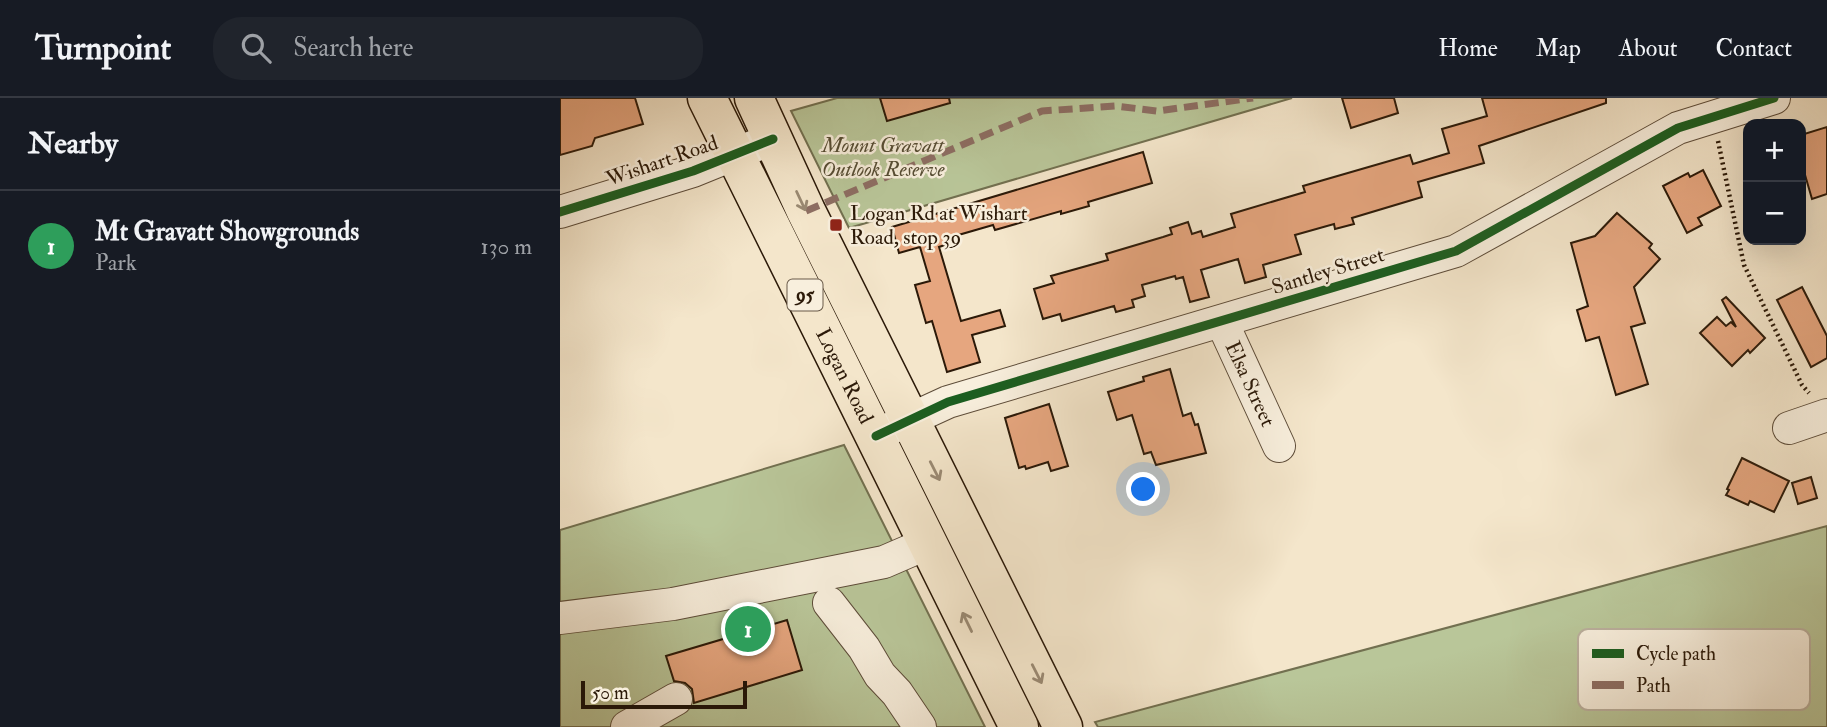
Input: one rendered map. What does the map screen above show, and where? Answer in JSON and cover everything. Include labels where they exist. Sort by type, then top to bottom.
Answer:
[{"type":"main road","name":"Logan Road","points":[[707,98],[1019,727]]},
{"type":"main road","name":"Logan Road","points":[[754,98],[806,211],[1063,727]]},
{"type":"street","name":"Santley Street","points":[[876,436],[948,402],[1456,251],[1678,128],[1773,98]]},
{"type":"street","name":"Wishart Road","points":[[560,212],[693,172],[774,139]]},
{"type":"street","name":"Elsa Street","points":[[1223,322],[1279,446]]},
{"type":"street","points":[[1789,428],[1827,415]]},
{"type":"street","points":[[560,618],[673,604],[884,562],[928,543]]},
{"type":"street","points":[[829,603],[920,727]]},
{"type":"street","points":[[627,727],[676,699]]},
{"type":"path","points":[[1713,116],[1744,265],[1802,385],[1827,415]]},
{"type":"green space","name":"Mount Gravatt Outlook Reserve","points":[[837,98],[1292,98],[849,228],[791,111]]},
{"type":"green space","points":[[844,445],[985,727],[560,727],[560,530]]},
{"type":"green space","points":[[1827,526],[1827,727],[1098,727],[1095,722]]},
{"type":"building","points":[[560,98],[635,98],[643,124],[595,138],[592,146],[560,155]]},
{"type":"building","points":[[880,98],[949,98],[950,103],[887,121]]},
{"type":"building","points":[[1342,98],[1394,98],[1398,113],[1351,128]]},
{"type":"building","points":[[1482,98],[1606,98],[1606,103],[1479,146],[1484,163],[1418,182],[1422,197],[1352,218],[1354,224],[1335,229],[1334,224],[1295,235],[1301,254],[1263,265],[1266,277],[1245,283],[1238,259],[1201,270],[1209,297],[1190,302],[1183,277],[1176,279],[1175,276],[1142,285],[1145,296],[1132,300],[1134,307],[1116,312],[1114,306],[1062,321],[1060,314],[1043,319],[1034,289],[1054,283],[1051,276],[1108,260],[1106,254],[1172,234],[1170,228],[1188,222],[1192,234],[1201,231],[1203,237],[1235,227],[1231,214],[1305,192],[1303,186],[1410,155],[1413,164],[1449,153],[1442,129],[1487,116]]},
{"type":"building","points":[[1827,127],[1827,194],[1812,199],[1806,178],[1806,133]]},
{"type":"building","points":[[1143,152],[1152,183],[1088,202],[1089,206],[1061,214],[1061,211],[995,230],[993,225],[955,236],[957,241],[939,247],[961,321],[1000,310],[1005,326],[972,335],[980,362],[947,372],[932,321],[926,323],[915,285],[930,281],[920,247],[899,253],[892,227]]},
{"type":"building","points":[[1703,170],[1721,206],[1698,218],[1702,225],[1687,233],[1663,186],[1688,173],[1690,177]]},
{"type":"building","points":[[1617,213],[1652,244],[1649,248],[1660,259],[1634,287],[1645,323],[1631,327],[1648,384],[1616,395],[1599,337],[1586,341],[1577,310],[1588,306],[1571,243],[1595,236]]},
{"type":"building","points":[[1802,287],[1827,336],[1827,358],[1811,367],[1777,300]]},
{"type":"building","points":[[1726,297],[1765,338],[1732,366],[1700,333],[1717,317],[1726,326],[1731,322],[1736,327],[1722,300]]},
{"type":"building","points":[[1170,369],[1183,416],[1191,413],[1195,425],[1198,424],[1206,453],[1156,465],[1151,452],[1144,454],[1132,415],[1117,420],[1108,392],[1144,381],[1143,377]]},
{"type":"building","points":[[1049,404],[1068,466],[1051,471],[1048,462],[1026,469],[1025,466],[1019,468],[1005,418]]},
{"type":"building","points":[[1742,458],[1789,481],[1774,512],[1750,501],[1748,505],[1726,495]]},
{"type":"building","points":[[1811,477],[1817,498],[1798,504],[1792,483]]},
{"type":"building","points":[[787,620],[802,670],[694,703],[692,689],[685,683],[674,681],[666,656]]},
{"type":"marked path","points":[[806,211],[1042,111],[1116,106],[1157,111],[1253,98]]},
{"type":"cycle path","points":[[876,436],[948,402],[1456,251],[1678,128],[1774,98]]},
{"type":"cycle path","points":[[560,212],[693,171],[773,139]]},
{"type":"place","name":"Logan Rd at Wishart Road, stop 39","points":[[836,225]]},
{"type":"place","name":"Mt Gravatt Showgrounds","points":[[748,629]]}]
